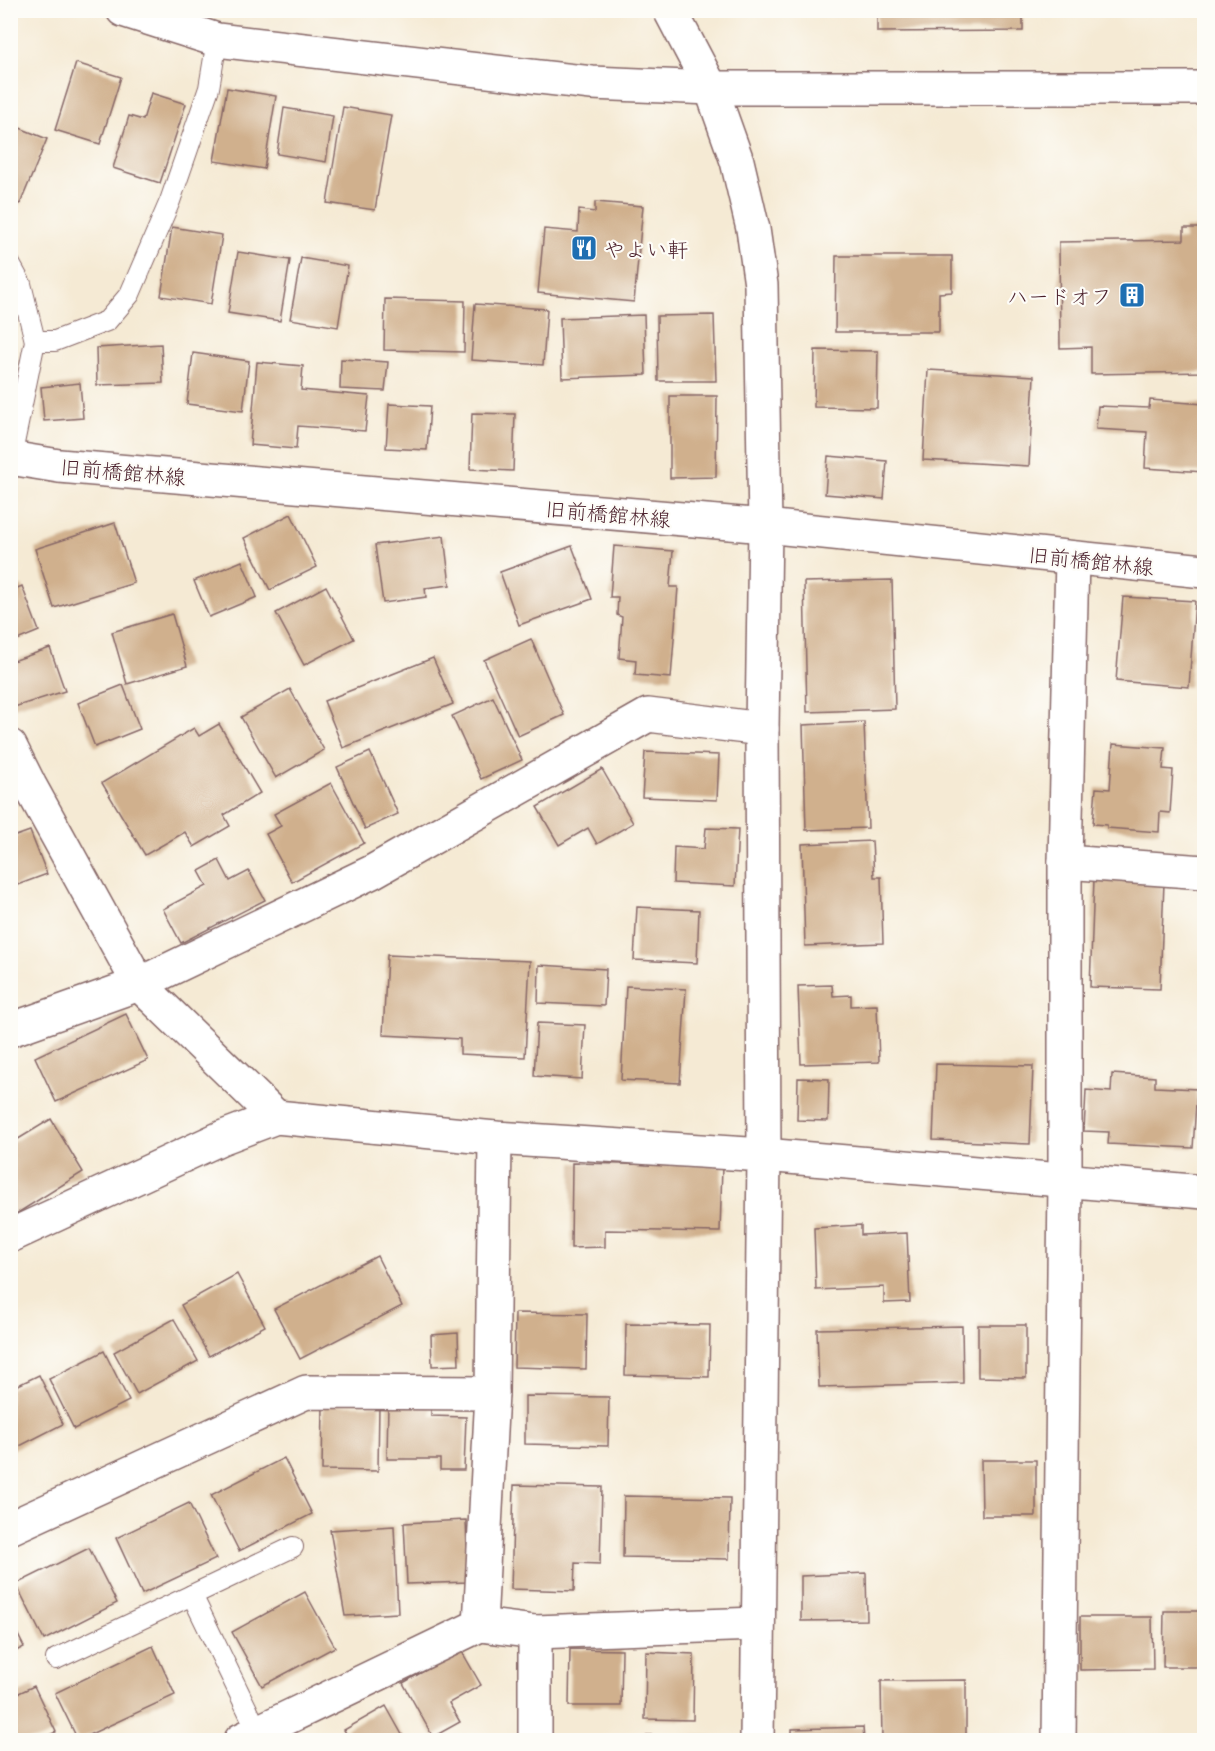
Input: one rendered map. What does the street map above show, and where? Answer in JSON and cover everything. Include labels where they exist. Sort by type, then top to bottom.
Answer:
[{"type":"street","points":[[123,10],[217,40],[592,83],[711,88],[1204,88]]},
{"type":"street","points":[[670,10],[711,88],[737,161],[753,229],[761,285],[765,526],[762,729],[764,1155],[756,1740]]},
{"type":"street","name":"旧前橋館林線","points":[[11,458],[59,466],[765,526],[1204,571]]},
{"type":"street","points":[[1059,1740],[1065,1180],[1065,862],[1072,558]]},
{"type":"street","points":[[10,1030],[139,984],[372,872],[648,715],[762,729]]},
{"type":"street","points":[[10,746],[139,984],[276,1117]]},
{"type":"street","points":[[1065,862],[1204,872]]},
{"type":"street","points":[[10,1236],[221,1138],[276,1117],[495,1138],[764,1155],[1204,1192]]},
{"type":"street","points":[[480,1625],[492,1393],[495,1138]]},
{"type":"street","points":[[10,1528],[306,1392],[492,1393]]},
{"type":"street","points":[[250,1736],[480,1625],[535,1632],[757,1623]]},
{"type":"street","points":[[535,1632],[535,1740]]},
{"type":"lane","points":[[35,341],[55,341],[107,321],[130,294],[170,201],[209,88],[217,40]]},
{"type":"lane","points":[[10,264],[21,284],[35,341],[11,458]]},
{"type":"lane","points":[[56,1659],[293,1547]]},
{"type":"lane","points":[[192,1595],[250,1736]]},
{"type":"building","points":[[877,10],[1023,10],[1023,31],[877,32]]},
{"type":"building","points":[[76,63],[121,77],[100,144],[55,130]]},
{"type":"building","points":[[227,88],[276,96],[264,169],[214,161]]},
{"type":"building","points":[[151,93],[186,104],[160,183],[113,168],[129,116],[143,120]]},
{"type":"building","points":[[343,107],[391,115],[375,210],[327,203]]},
{"type":"building","points":[[284,108],[333,116],[326,162],[277,154]]},
{"type":"building","points":[[10,124],[47,139],[20,204],[10,200]]},
{"type":"building","points":[[595,202],[643,206],[634,302],[538,293],[544,229],[578,232],[579,210],[595,212]]},
{"type":"building","points":[[172,227],[222,235],[211,304],[161,296]]},
{"type":"building","name":"ハードオフ","points":[[1184,228],[1204,228],[1204,372],[1091,374],[1091,347],[1060,348],[1059,242],[1184,240]]},
{"type":"building","points":[[238,252],[290,260],[280,321],[228,313]]},
{"type":"building","points":[[836,256],[952,256],[952,292],[939,293],[939,332],[835,332]]},
{"type":"building","points":[[301,258],[348,266],[338,327],[290,319]]},
{"type":"building","points":[[385,299],[465,301],[464,352],[384,350]]},
{"type":"building","points":[[475,304],[547,309],[543,365],[471,360]]},
{"type":"building","points":[[644,315],[646,375],[562,378],[560,318]]},
{"type":"building","points":[[714,315],[716,381],[658,381],[657,316]]},
{"type":"building","points":[[161,344],[163,383],[97,385],[96,348]]},
{"type":"building","points":[[815,350],[878,351],[877,408],[814,407]]},
{"type":"building","points":[[193,353],[249,361],[243,411],[187,404]]},
{"type":"building","points":[[341,359],[388,362],[385,391],[340,389]]},
{"type":"building","points":[[257,362],[303,366],[301,390],[369,396],[365,431],[298,426],[296,449],[250,445]]},
{"type":"building","points":[[928,370],[1034,376],[1029,466],[923,460]]},
{"type":"building","points":[[80,383],[83,418],[44,421],[41,387]]},
{"type":"building","points":[[670,396],[717,396],[716,477],[670,478]]},
{"type":"building","points":[[1150,400],[1204,404],[1204,472],[1145,468],[1147,432],[1096,429],[1098,406],[1149,408]]},
{"type":"building","points":[[389,404],[430,406],[427,450],[386,448]]},
{"type":"building","points":[[472,413],[515,414],[513,471],[470,469]]},
{"type":"building","points":[[828,456],[887,461],[884,499],[825,494]]},
{"type":"building","points":[[291,514],[317,567],[270,590],[244,538]]},
{"type":"building","points":[[115,523],[134,583],[54,608],[35,549]]},
{"type":"building","points":[[444,536],[450,585],[425,588],[426,597],[383,603],[375,545]]},
{"type":"building","points":[[572,546],[592,599],[519,625],[500,572]]},
{"type":"building","points":[[614,546],[673,551],[670,587],[678,587],[671,678],[635,675],[636,660],[619,658],[622,617],[617,615],[618,597],[610,597]]},
{"type":"building","points":[[242,561],[257,597],[209,617],[194,581]]},
{"type":"building","points":[[892,580],[895,709],[807,712],[804,582]]},
{"type":"building","points":[[22,586],[39,631],[10,643],[10,591]]},
{"type":"building","points":[[326,586],[354,639],[304,665],[276,613]]},
{"type":"building","points":[[1123,597],[1195,601],[1189,687],[1116,681]]},
{"type":"building","points":[[172,614],[187,666],[127,684],[112,632]]},
{"type":"building","points":[[531,639],[564,715],[518,736],[484,660]]},
{"type":"building","points":[[50,648],[65,691],[11,708],[10,662]]},
{"type":"building","points":[[433,658],[453,704],[343,748],[324,701]]},
{"type":"building","points":[[123,685],[140,729],[95,747],[78,703]]},
{"type":"building","points":[[290,689],[324,750],[276,778],[241,717]]},
{"type":"building","points":[[493,697],[522,760],[481,779],[452,716]]},
{"type":"building","points":[[864,722],[868,828],[806,830],[803,725]]},
{"type":"building","points":[[219,724],[260,793],[224,815],[230,826],[194,847],[185,832],[145,855],[102,783],[194,728],[199,736]]},
{"type":"building","points":[[1113,744],[1165,748],[1163,769],[1173,770],[1170,813],[1160,812],[1159,832],[1107,828],[1107,825],[1093,824],[1096,788],[1110,789]]},
{"type":"building","points":[[370,752],[398,814],[365,829],[337,767]]},
{"type":"building","points":[[645,752],[719,755],[717,800],[642,797]]},
{"type":"building","points":[[602,769],[633,823],[597,844],[588,828],[559,845],[537,807]]},
{"type":"building","points":[[331,783],[364,843],[292,882],[266,834],[281,826],[274,814]]},
{"type":"building","points":[[706,828],[738,829],[735,886],[673,883],[674,847],[704,849]]},
{"type":"building","points":[[30,831],[47,874],[12,887],[10,838]]},
{"type":"building","points":[[872,841],[874,877],[881,877],[883,943],[805,946],[802,844]]},
{"type":"building","points":[[219,860],[230,881],[249,871],[265,900],[181,943],[163,909],[207,886],[199,871]]},
{"type":"building","points":[[1094,879],[1164,882],[1160,989],[1090,987]]},
{"type":"building","points":[[637,907],[699,910],[697,963],[634,960]]},
{"type":"building","points":[[387,955],[530,961],[525,1057],[460,1054],[460,1039],[383,1035]]},
{"type":"building","points":[[539,965],[606,969],[604,1006],[538,1003]]},
{"type":"building","points":[[832,985],[833,996],[851,995],[851,1006],[877,1005],[879,1062],[801,1064],[798,986]]},
{"type":"building","points":[[626,986],[686,989],[680,1083],[621,1080]]},
{"type":"building","points":[[126,1014],[148,1060],[56,1102],[35,1057]]},
{"type":"building","points":[[537,1023],[585,1025],[582,1079],[534,1076]]},
{"type":"building","points":[[936,1064],[1033,1066],[1030,1144],[933,1140]]},
{"type":"building","points":[[1112,1074],[1155,1077],[1155,1087],[1197,1089],[1193,1148],[1108,1144],[1109,1132],[1084,1131],[1086,1090],[1111,1092]]},
{"type":"building","points":[[798,1078],[829,1079],[828,1121],[797,1120]]},
{"type":"building","points":[[51,1119],[83,1172],[16,1214],[10,1206],[10,1144]]},
{"type":"building","points":[[572,1163],[722,1166],[720,1232],[605,1230],[605,1247],[571,1248]]},
{"type":"building","points":[[861,1225],[861,1235],[907,1233],[910,1302],[884,1303],[884,1287],[816,1290],[814,1228]]},
{"type":"building","points":[[377,1256],[402,1306],[300,1359],[274,1309]]},
{"type":"building","points":[[237,1274],[265,1326],[209,1356],[181,1305]]},
{"type":"building","points":[[515,1313],[587,1314],[586,1369],[514,1367]]},
{"type":"building","points":[[174,1319],[198,1361],[137,1394],[114,1352]]},
{"type":"building","points":[[626,1324],[710,1325],[709,1377],[625,1375]]},
{"type":"building","points":[[978,1325],[1026,1325],[1026,1378],[978,1377]]},
{"type":"building","points":[[962,1326],[963,1383],[819,1387],[817,1329]]},
{"type":"building","points":[[458,1333],[459,1365],[432,1366],[431,1335]]},
{"type":"building","points":[[104,1351],[129,1401],[74,1429],[49,1379]]},
{"type":"building","points":[[39,1375],[63,1424],[10,1451],[10,1389]]},
{"type":"building","points":[[525,1396],[609,1397],[608,1446],[525,1444]]},
{"type":"building","points":[[388,1402],[431,1402],[431,1416],[466,1417],[464,1470],[440,1470],[440,1459],[387,1459]]},
{"type":"building","points":[[323,1405],[379,1405],[378,1471],[322,1470]]},
{"type":"building","points":[[284,1458],[312,1514],[239,1551],[211,1495]]},
{"type":"building","points":[[981,1460],[1036,1460],[1036,1516],[982,1516]]},
{"type":"building","points":[[514,1485],[602,1487],[600,1564],[575,1563],[574,1591],[511,1589]]},
{"type":"building","points":[[624,1496],[730,1498],[729,1559],[623,1557]]},
{"type":"building","points":[[189,1503],[216,1559],[142,1594],[116,1538]]},
{"type":"building","points":[[466,1520],[468,1582],[407,1584],[404,1523]]},
{"type":"building","points":[[394,1526],[398,1613],[345,1616],[330,1530]]},
{"type":"building","points":[[89,1548],[117,1603],[44,1640],[16,1584]]},
{"type":"building","points":[[866,1573],[867,1620],[801,1621],[801,1576]]},
{"type":"building","points":[[305,1592],[335,1647],[262,1686],[232,1632]]},
{"type":"building","points":[[1164,1611],[1204,1611],[1204,1667],[1163,1667]]},
{"type":"building","points":[[1080,1617],[1152,1617],[1153,1669],[1080,1670]]},
{"type":"building","points":[[10,1619],[24,1647],[10,1654]]},
{"type":"building","points":[[153,1646],[175,1695],[78,1740],[55,1693]]},
{"type":"building","points":[[570,1649],[622,1650],[621,1706],[569,1706]]},
{"type":"building","points":[[461,1650],[481,1685],[449,1703],[460,1722],[433,1737],[403,1683]]},
{"type":"building","points":[[646,1652],[694,1654],[693,1720],[645,1719]]},
{"type":"building","points":[[966,1680],[966,1739],[882,1740],[881,1681]]},
{"type":"building","points":[[34,1686],[56,1732],[38,1740],[10,1740],[10,1697]]},
{"type":"building","points":[[386,1706],[405,1740],[350,1740],[344,1730]]},
{"type":"building","points":[[863,1727],[864,1740],[792,1740],[792,1729]]},
{"type":"building","points":[[647,1735],[713,1736],[713,1740],[647,1740]]},
{"type":"place","name":"やよい軒","points":[[584,248]]},
{"type":"place","name":"ハードオフ","points":[[1132,295]]}]
